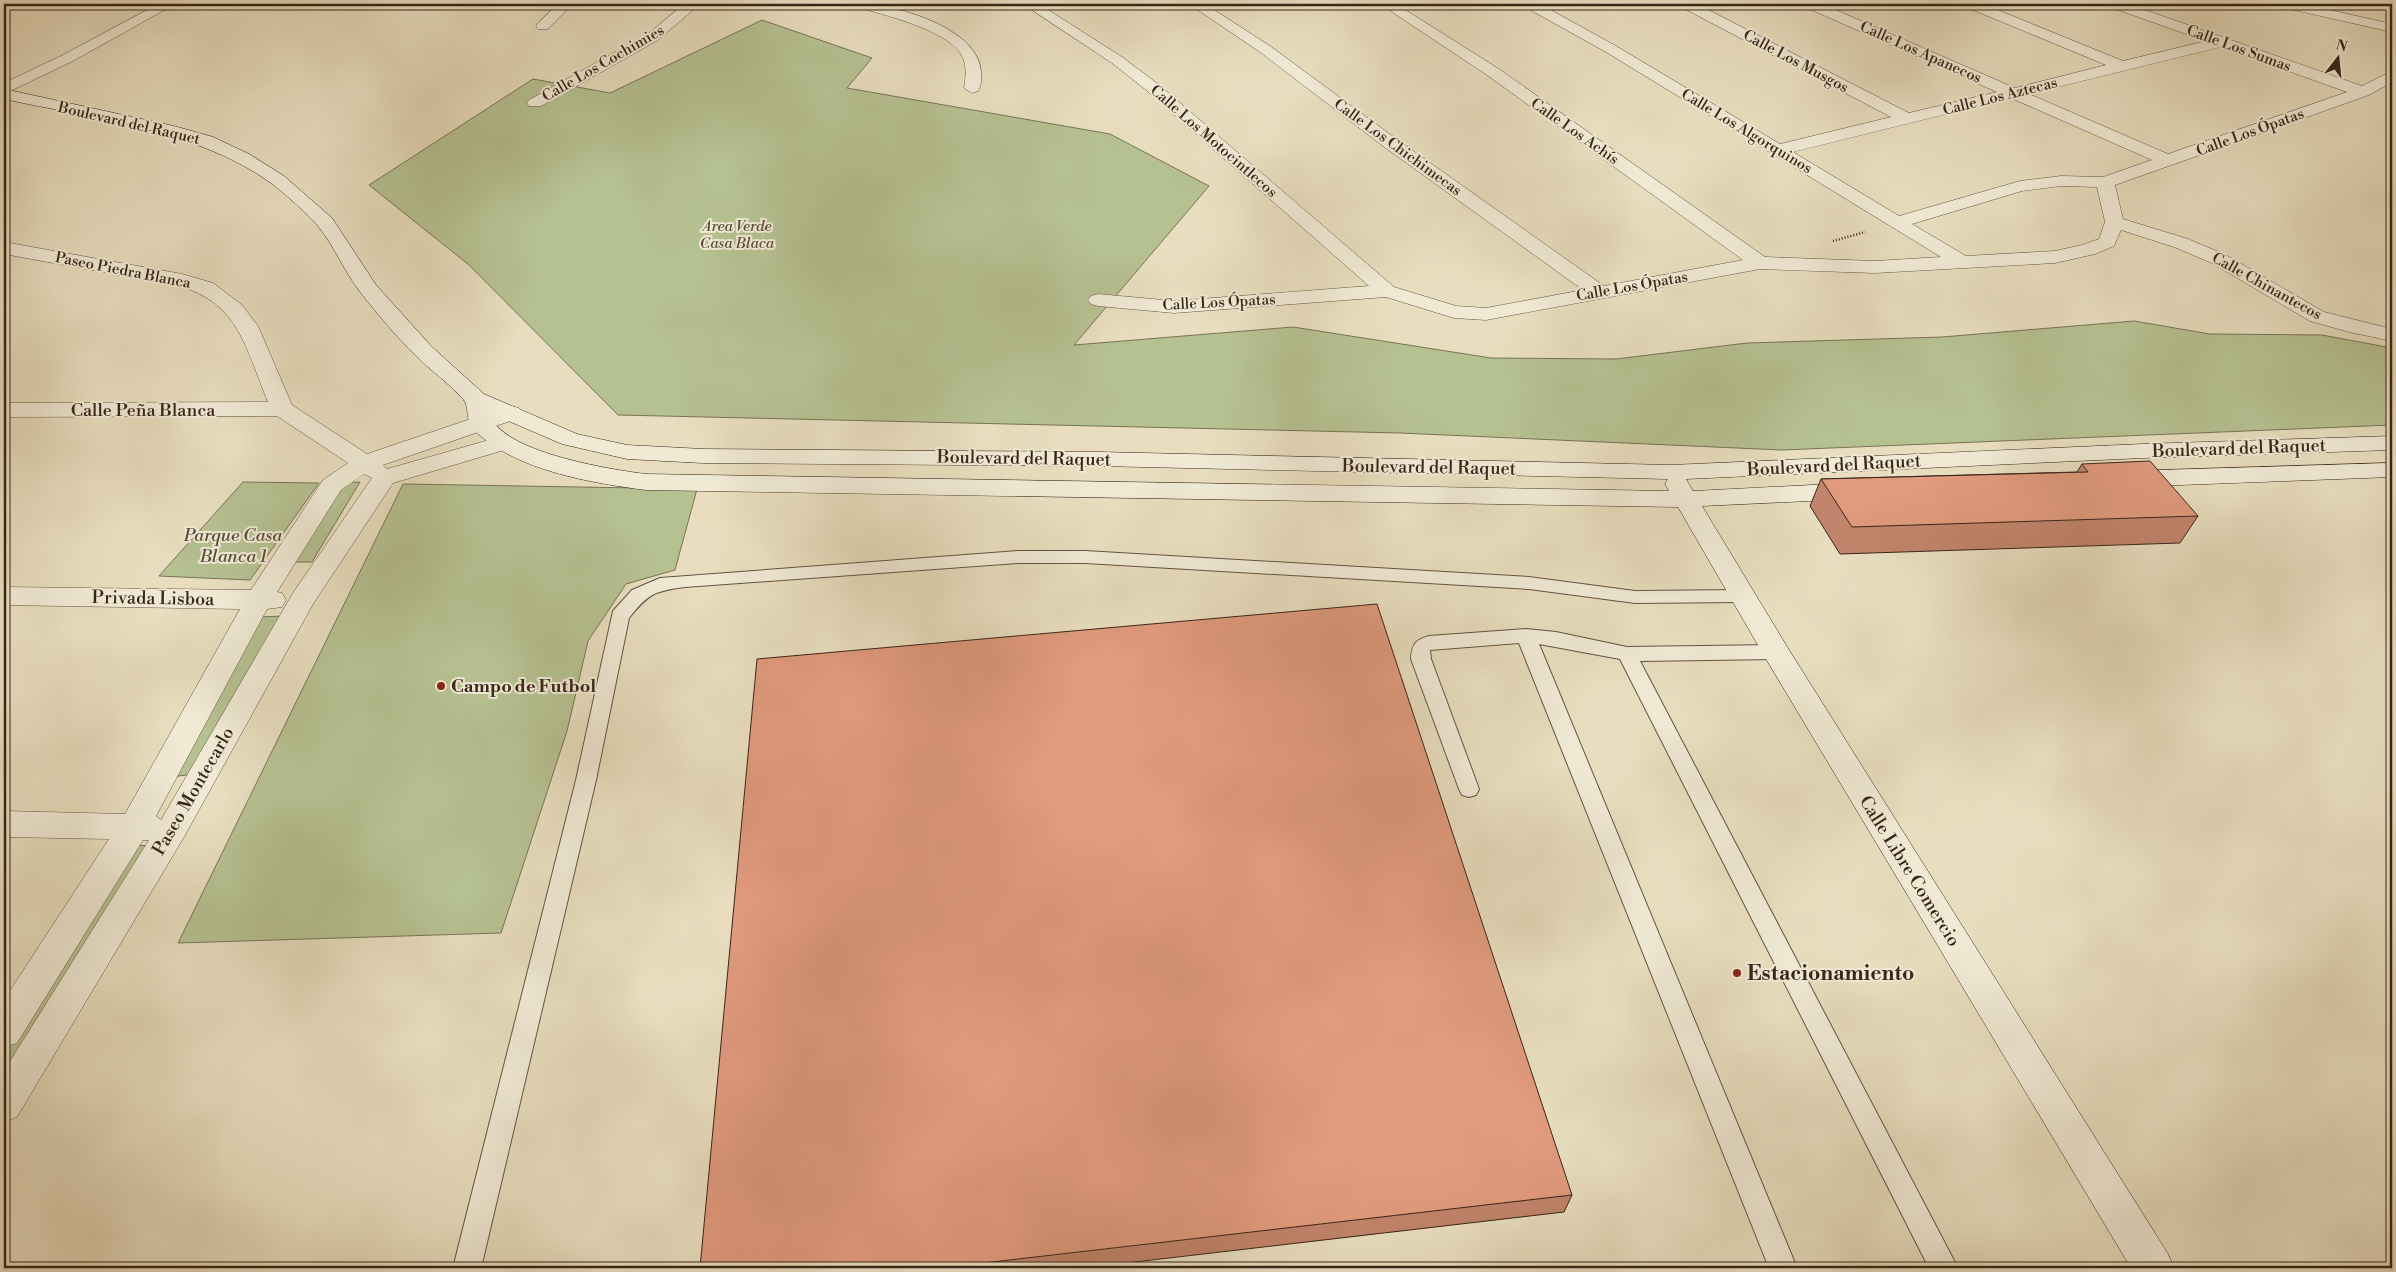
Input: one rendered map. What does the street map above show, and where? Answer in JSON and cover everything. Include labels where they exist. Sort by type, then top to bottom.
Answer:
[{"type":"street","points":[[4,89],[68,58],[168,4]]},
{"type":"street","points":[[543,26],[566,4]]},
{"type":"street","name":"Calle Los Cochimies","points":[[535,103],[653,36],[693,4]]},
{"type":"street","points":[[862,4],[922,24],[964,45],[974,68],[972,88]]},
{"type":"street","name":"Calle Los Motocintlecos","points":[[1030,4],[1117,60],[1152,87],[1387,291]]},
{"type":"street","name":"Calle Los Chichimecas","points":[[1196,4],[1265,49],[1397,148],[1599,292]]},
{"type":"street","name":"Calle Los Achís","points":[[1387,4],[1493,72],[1760,262]]},
{"type":"street","name":"Calle Los Algorquinos","points":[[1530,4],[1611,49],[1962,262]]},
{"type":"street","name":"Calle Los Musgos","points":[[1686,4],[1907,119]]},
{"type":"street","name":"Calle Los Apanecos","points":[[1810,4],[2168,161]]},
{"type":"street","points":[[1971,4],[2122,66]]},
{"type":"street","name":"Calle Los Sumas","points":[[2115,4],[2363,92]]},
{"type":"street","points":[[2286,4],[2392,28]]},
{"type":"street","name":"Calle Los Aztecas","points":[[1779,150],[2221,42]]},
{"type":"street","name":"Calle Los Ópatas","points":[[1895,223],[2020,186],[2061,181],[2105,182],[2363,92],[2392,76]]},
{"type":"street","name":"Boulevard del Raquet","points":[[4,94],[207,141],[243,158],[278,180],[325,222],[368,289],[424,352],[476,399],[570,439],[627,452],[703,456],[1099,459],[1678,485],[1873,490]]},
{"type":"street","points":[[2105,182],[2114,222]]},
{"type":"street","name":"Calle Los Ópatas","points":[[1098,300],[1174,307],[1387,291],[1454,312],[1486,314],[1760,262],[1875,268],[2055,257],[2088,250],[2107,242],[2114,222]]},
{"type":"street","name":"Calle Chinantecos","points":[[2114,222],[2176,241],[2219,258],[2245,272],[2309,313],[2345,325],[2392,334]]},
{"type":"street","name":"Paseo Piedra Blanca","points":[[4,248],[182,280],[206,287],[235,309],[247,326],[282,409]]},
{"type":"street","points":[[476,399],[480,423]]},
{"type":"street","points":[[282,409],[374,470],[503,443]]},
{"type":"street","name":"Calle Peña Blanca","points":[[4,410],[282,409]]},
{"type":"street","points":[[374,470],[480,423],[511,413]]},
{"type":"street","name":"Boulevard del Raquet","points":[[480,423],[503,443],[564,468],[606,478],[679,484],[1099,489],[1678,485],[2143,451],[2392,443]]},
{"type":"street","points":[[606,478],[627,452]]},
{"type":"street","points":[[1099,459],[1099,489]]},
{"type":"street","name":"Paseo Montecarlo","points":[[4,1031],[134,827],[258,600],[332,485],[374,470]]},
{"type":"street","name":"Paseo Montecarlo","points":[[4,1104],[173,828],[374,470]]},
{"type":"street","name":"Boulevard del Raquet","points":[[2100,479],[2392,470]]},
{"type":"street","name":"Calle Libre Comercio","points":[[1678,485],[1776,652],[2154,1268]]},
{"type":"street","name":"Privada Lisboa","points":[[4,596],[302,600]]},
{"type":"street","points":[[4,824],[173,828]]},
{"type":"lane","points":[[467,1268],[586,780],[620,616],[638,594],[660,584],[685,581],[1018,557],[1085,557],[1529,583],[1635,597],[1744,596]]},
{"type":"lane","points":[[1469,789],[1421,659],[1421,647],[1429,643],[1526,636],[1556,639],[1627,654],[1776,652]]},
{"type":"lane","points":[[1526,636],[1783,1268]]},
{"type":"lane","points":[[1627,654],[1944,1268]]},
{"type":"green space","name":"Area Verde Casa Blaca","points":[[762,20],[872,58],[847,88],[1110,134],[1209,186],[1074,345],[1293,327],[1491,358],[1616,359],[1747,343],[1942,337],[2134,321],[2210,334],[2322,335],[2392,348],[2392,425],[1782,450],[1400,433],[618,415],[469,265],[369,185],[533,79],[610,93]]},
{"type":"green space","name":"Parque Casa Blanca 1","points":[[243,482],[319,483],[250,580],[159,576]]},
{"type":"green space","points":[[360,482],[312,562],[288,562],[338,483]]},
{"type":"green space","name":"Campo de Futbol","points":[[403,484],[697,489],[675,570],[626,584],[588,641],[567,731],[501,933],[178,943]]},
{"type":"green space","points":[[284,616],[194,774],[171,777],[258,617]]},
{"type":"green space","points":[[130,845],[154,846],[4,1092],[4,1041]]},
{"type":"building","points":[[2150,461],[2198,516],[1852,527],[1821,479],[2088,472],[2082,464]]},
{"type":"building","points":[[1377,604],[1572,1195],[940,1268],[700,1268],[757,659]]},
{"type":"place","name":"Campo de Futbol","points":[[441,686]]},
{"type":"place","name":"Estacionamiento","points":[[1737,973]]}]
